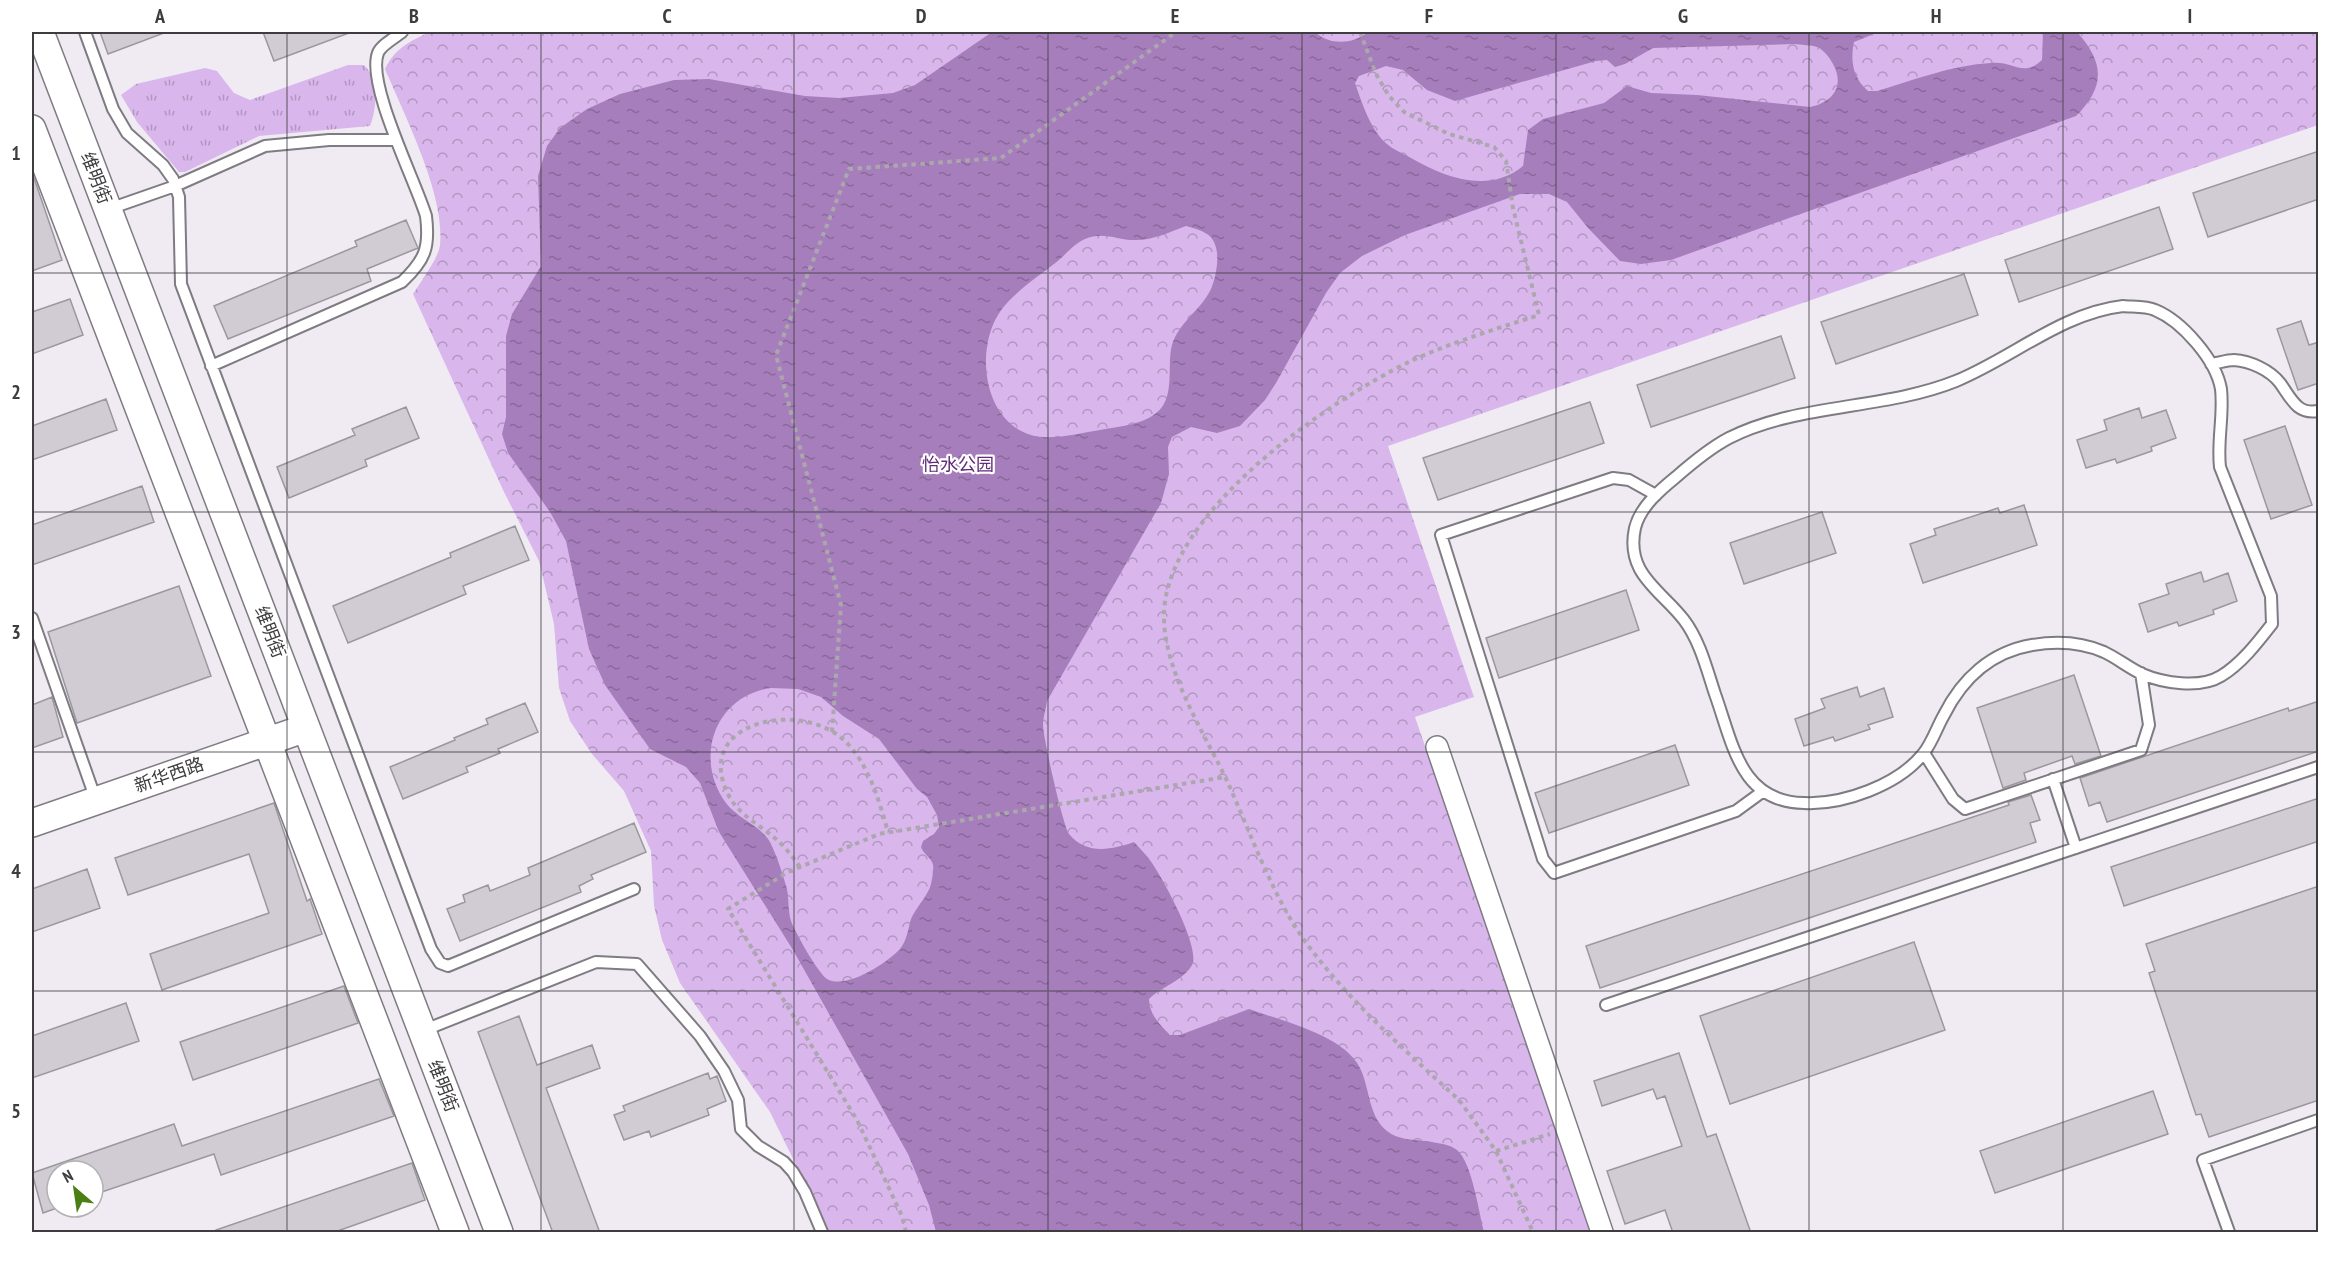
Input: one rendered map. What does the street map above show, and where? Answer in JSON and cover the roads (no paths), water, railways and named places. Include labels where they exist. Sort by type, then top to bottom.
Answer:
[{"type":"street","name":"维明街","points":[[40,32],[499,1233]]},
{"type":"street","points":[[32,129],[455,1233]]},
{"type":"street","name":"新华西路","points":[[32,823],[306,728]]},
{"type":"street","points":[[1437,747],[1602,1233]]},
{"type":"lane","points":[[85,32],[113,109],[127,133],[163,165],[176,186],[179,197],[178,255],[181,284],[431,949],[440,963],[448,966],[634,889]]},
{"type":"lane","points":[[211,366],[402,282],[420,265],[429,237],[426,216],[419,192],[396,140],[382,96],[376,60],[379,49],[402,32]]},
{"type":"lane","points":[[108,209],[176,186],[265,146],[318,140],[396,140]]},
{"type":"lane","points":[[2122,306],[2154,310],[2179,327],[2200,347],[2211,364],[2220,387],[2217,445],[2220,467],[2271,596],[2272,624],[2256,645],[2221,676],[2206,681],[2184,683],[2160,680],[2141,674],[2103,652],[2064,642],[2007,651],[1991,660],[1962,685],[1924,753],[1891,779],[1832,801],[1806,804],[1781,801],[1762,792],[1749,781],[1738,759],[1701,652],[1691,632],[1684,619],[1655,592],[1640,569],[1633,545],[1636,524],[1656,495],[1701,457],[1727,439],[1758,426],[1925,393],[1980,370],[2072,321],[2100,309],[2122,306]]},
{"type":"lane","points":[[2211,364],[2233,360],[2251,363],[2279,381],[2293,404],[2310,412],[2319,411]]},
{"type":"lane","points":[[1656,495],[1629,480],[1613,478],[1441,535],[1543,859],[1554,873],[1736,811],[1762,792]]},
{"type":"lane","points":[[32,618],[96,800]]},
{"type":"lane","points":[[1924,753],[1953,800],[1965,809],[2141,750],[2149,725],[2141,674]]},
{"type":"lane","points":[[1606,1005],[2319,767]]},
{"type":"lane","points":[[2053,779],[2076,848]]},
{"type":"lane","points":[[422,1031],[596,962],[637,964],[700,1036],[724,1071],[738,1100],[741,1129],[758,1146],[775,1155],[793,1172],[805,1191],[822,1233]]},
{"type":"lane","points":[[2229,1233],[2204,1160],[2319,1120]]},
{"type":"water","points":[[992,32],[1315,32],[1327,39],[1341,42],[1355,39],[1368,32],[1879,32],[1854,42],[1852,56],[1854,69],[1859,81],[1868,91],[1877,91],[1976,64],[1999,63],[2018,68],[2029,68],[2042,60],[2043,32],[2077,32],[2093,54],[2098,75],[2096,85],[2086,105],[2076,116],[1671,260],[1641,264],[1620,261],[1567,202],[1549,194],[1520,194],[1405,235],[1362,256],[1340,273],[1326,293],[1265,400],[1240,426],[1217,433],[1191,427],[1172,437],[1168,447],[1169,474],[1161,503],[1047,701],[1043,722],[1044,733],[1066,828],[1076,841],[1091,848],[1108,849],[1134,842],[1150,860],[1172,898],[1186,929],[1193,956],[1192,965],[1184,975],[1149,999],[1153,1014],[1170,1035],[1180,1035],[1249,1009],[1327,1038],[1352,1056],[1360,1068],[1376,1118],[1387,1131],[1401,1138],[1447,1145],[1457,1150],[1462,1156],[1471,1176],[1484,1232],[936,1232],[929,1205],[908,1154],[793,950],[719,832],[700,783],[686,767],[650,749],[605,685],[589,649],[566,541],[550,512],[508,453],[502,434],[506,417],[506,336],[512,314],[541,266],[538,176],[547,146],[560,128],[587,109],[620,94],[674,80],[709,79],[805,96],[839,98],[893,93],[915,85]],"holes":[[[1794,44],[1819,48],[1833,64],[1838,79],[1835,92],[1818,105],[1810,107],[1697,95],[1651,93],[1627,86],[1604,103],[1543,119],[1528,130],[1523,166],[1510,175],[1482,181],[1467,180],[1438,172],[1390,146],[1376,132],[1355,83],[1359,76],[1386,66],[1403,70],[1427,90],[1455,101],[1596,61],[1607,60],[1615,67],[1653,48]],[[1186,226],[1205,233],[1212,239],[1217,252],[1217,268],[1211,289],[1175,337],[1172,345],[1168,393],[1162,407],[1149,418],[1133,424],[1064,436],[1036,436],[1012,425],[1000,412],[987,378],[988,341],[993,324],[1002,309],[1020,291],[1085,239],[1098,236],[1128,240],[1154,238]],[[771,688],[798,689],[821,697],[843,716],[879,739],[917,789],[927,797],[937,815],[939,827],[934,834],[923,841],[921,847],[933,865],[931,884],[911,919],[904,942],[900,949],[886,961],[855,978],[835,981],[827,979],[818,969],[791,921],[787,889],[770,842],[761,831],[731,809],[716,785],[711,767],[711,749],[715,732],[723,716],[736,703],[752,693]]]},
{"type":"park label","name":"怡水公园","points":[[958,465]]}]
